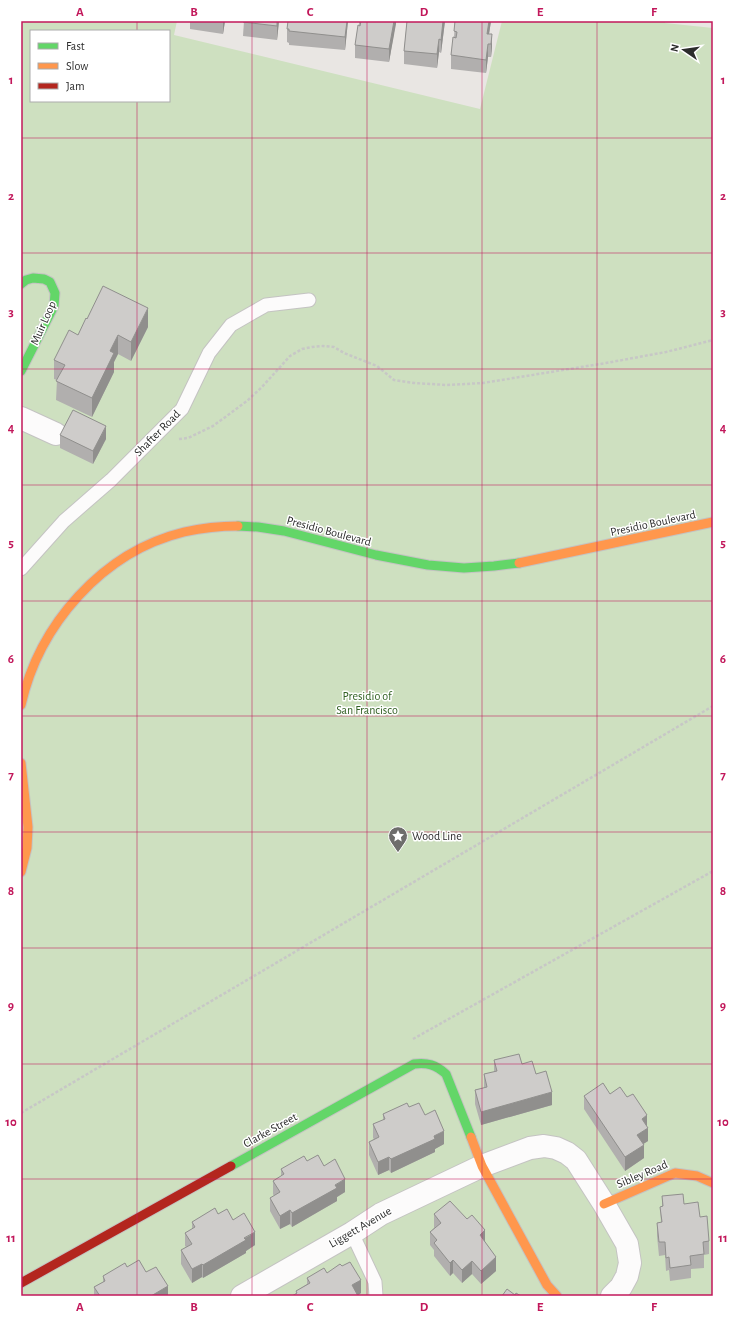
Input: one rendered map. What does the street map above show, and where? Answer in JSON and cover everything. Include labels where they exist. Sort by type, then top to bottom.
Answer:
[{"type":"street","name":"Muir Loop","points":[[21,284],[26,280],[33,278],[44,279],[50,282],[55,293],[54,306],[21,371]]},
{"type":"street","points":[[21,418],[56,434]]},
{"type":"street","name":"Presidio Boulevard","points":[[21,705],[30,672],[42,649],[57,624],[75,600],[97,578],[121,560],[145,547],[172,536],[198,529],[237,526],[280,530],[404,562],[462,568],[494,567],[526,562],[713,522]]},
{"type":"street","points":[[21,763],[28,824],[27,849],[21,872]]},
{"type":"street","name":"Clarke Street","points":[[21,1284],[414,1064],[424,1062],[438,1066],[446,1074],[482,1166]]},
{"type":"street","name":"Liggett Avenue","points":[[242,1296],[352,1233],[381,1214],[482,1166],[530,1148],[544,1146],[556,1148],[567,1153],[576,1160],[627,1244],[630,1263],[627,1276],[621,1287],[612,1296]]},
{"type":"street","points":[[482,1166],[547,1285],[557,1296]]},
{"type":"street","name":"Sibley Road","points":[[604,1204],[675,1173],[697,1176],[713,1183]]},
{"type":"lane","name":"Shafter Road","points":[[21,569],[64,521],[111,480],[182,409],[209,353],[231,324],[266,305],[309,300]]},
{"type":"lane","points":[[352,1233],[375,1282],[376,1296]]},
{"type":"path","points":[[156,435],[174,439],[188,438],[213,426],[247,401],[290,356],[302,349],[312,347],[334,347],[344,353],[377,366],[394,380],[448,385],[483,383],[606,363],[666,352],[713,340]]},
{"type":"path","points":[[21,1113],[713,706]]},
{"type":"green space","name":"Presidio of San Francisco","points":[[21,21],[177,21],[174,35],[480,109],[502,21],[665,21],[665,23],[713,28],[713,1296],[21,1296]]},
{"type":"building","points":[[277,21],[277,26],[243,22]]},
{"type":"building","points":[[288,21],[347,21],[345,37],[289,31],[289,29],[287,29]]},
{"type":"building","points":[[361,21],[394,21],[389,49],[355,45],[358,25],[360,26]]},
{"type":"building","points":[[407,21],[443,21],[441,40],[439,39],[437,54],[404,51]]},
{"type":"building","points":[[455,21],[489,21],[487,34],[492,34],[491,44],[488,44],[486,60],[451,55],[453,37],[456,38],[457,32],[454,31]]},
{"type":"building","points":[[103,286],[148,308],[131,342],[118,335],[110,351],[114,353],[92,398],[56,381],[65,365],[54,360],[69,330],[78,335]]},
{"type":"building","points":[[73,410],[106,426],[93,451],[60,435]]},
{"type":"building","points":[[519,1054],[522,1064],[532,1061],[536,1074],[546,1071],[552,1092],[481,1112],[475,1090],[487,1087],[484,1074],[497,1071],[494,1060]]},
{"type":"building","points":[[603,1083],[610,1094],[620,1087],[627,1097],[633,1094],[647,1115],[642,1119],[648,1128],[637,1135],[644,1145],[625,1157],[584,1096]]},
{"type":"building","points":[[407,1103],[409,1107],[419,1103],[425,1115],[435,1110],[444,1131],[434,1136],[435,1139],[391,1159],[389,1157],[378,1162],[369,1142],[379,1137],[373,1124],[385,1119],[383,1114]]},
{"type":"building","points":[[318,1155],[324,1166],[335,1159],[345,1179],[335,1185],[337,1188],[292,1213],[290,1210],[280,1216],[270,1198],[280,1192],[273,1181],[284,1174],[281,1169],[304,1156],[307,1161]]},
{"type":"building","points":[[683,1194],[684,1204],[698,1202],[700,1217],[707,1216],[709,1241],[703,1242],[704,1254],[690,1256],[691,1265],[670,1268],[669,1257],[666,1258],[665,1242],[659,1242],[657,1223],[662,1222],[660,1207],[663,1206],[662,1196]]},
{"type":"building","points":[[450,1201],[467,1219],[472,1215],[485,1230],[480,1235],[496,1257],[481,1271],[472,1261],[462,1270],[453,1260],[450,1263],[434,1243],[437,1240],[430,1232],[441,1223],[434,1214]]},
{"type":"building","points":[[215,1208],[218,1214],[227,1209],[233,1220],[244,1213],[255,1232],[244,1238],[246,1240],[203,1265],[202,1264],[192,1269],[181,1250],[192,1244],[185,1233],[195,1227],[192,1222]]},
{"type":"building","points":[[139,1260],[146,1272],[156,1267],[168,1286],[151,1296],[100,1296],[94,1287],[105,1281],[103,1276],[125,1263],[127,1267]]},
{"type":"building","points":[[350,1262],[361,1280],[352,1285],[358,1296],[292,1296],[297,1293],[296,1291],[310,1283],[307,1278],[324,1268],[327,1273],[340,1264],[342,1266]]},
{"type":"building","points":[[507,1289],[515,1295],[516,1293],[521,1296],[502,1296]]},
{"type":"traffic: fast","points":[[21,284],[26,280],[33,278],[44,279],[50,282],[55,293],[54,306],[21,371]]},
{"type":"traffic: fast","points":[[238,526],[284,531],[376,555],[428,565],[464,568],[519,563]]},
{"type":"traffic: fast","points":[[231,1166],[414,1064],[423,1063],[431,1065],[439,1068],[446,1074],[471,1137]]},
{"type":"traffic: slow","points":[[519,563],[713,522]]},
{"type":"traffic: slow","points":[[21,705],[30,675],[43,647],[59,620],[78,596],[101,574],[126,556],[154,542],[184,532],[224,526],[238,526]]},
{"type":"traffic: slow","points":[[21,763],[28,827],[27,848],[21,872]]},
{"type":"traffic: slow","points":[[471,1137],[482,1166],[547,1285],[557,1296]]},
{"type":"traffic: slow","points":[[604,1204],[675,1173],[697,1176],[713,1183]]},
{"type":"traffic: jam","points":[[21,1283],[231,1166]]},
{"type":"place","name":"Wood Line","points":[[398,853]]}]
